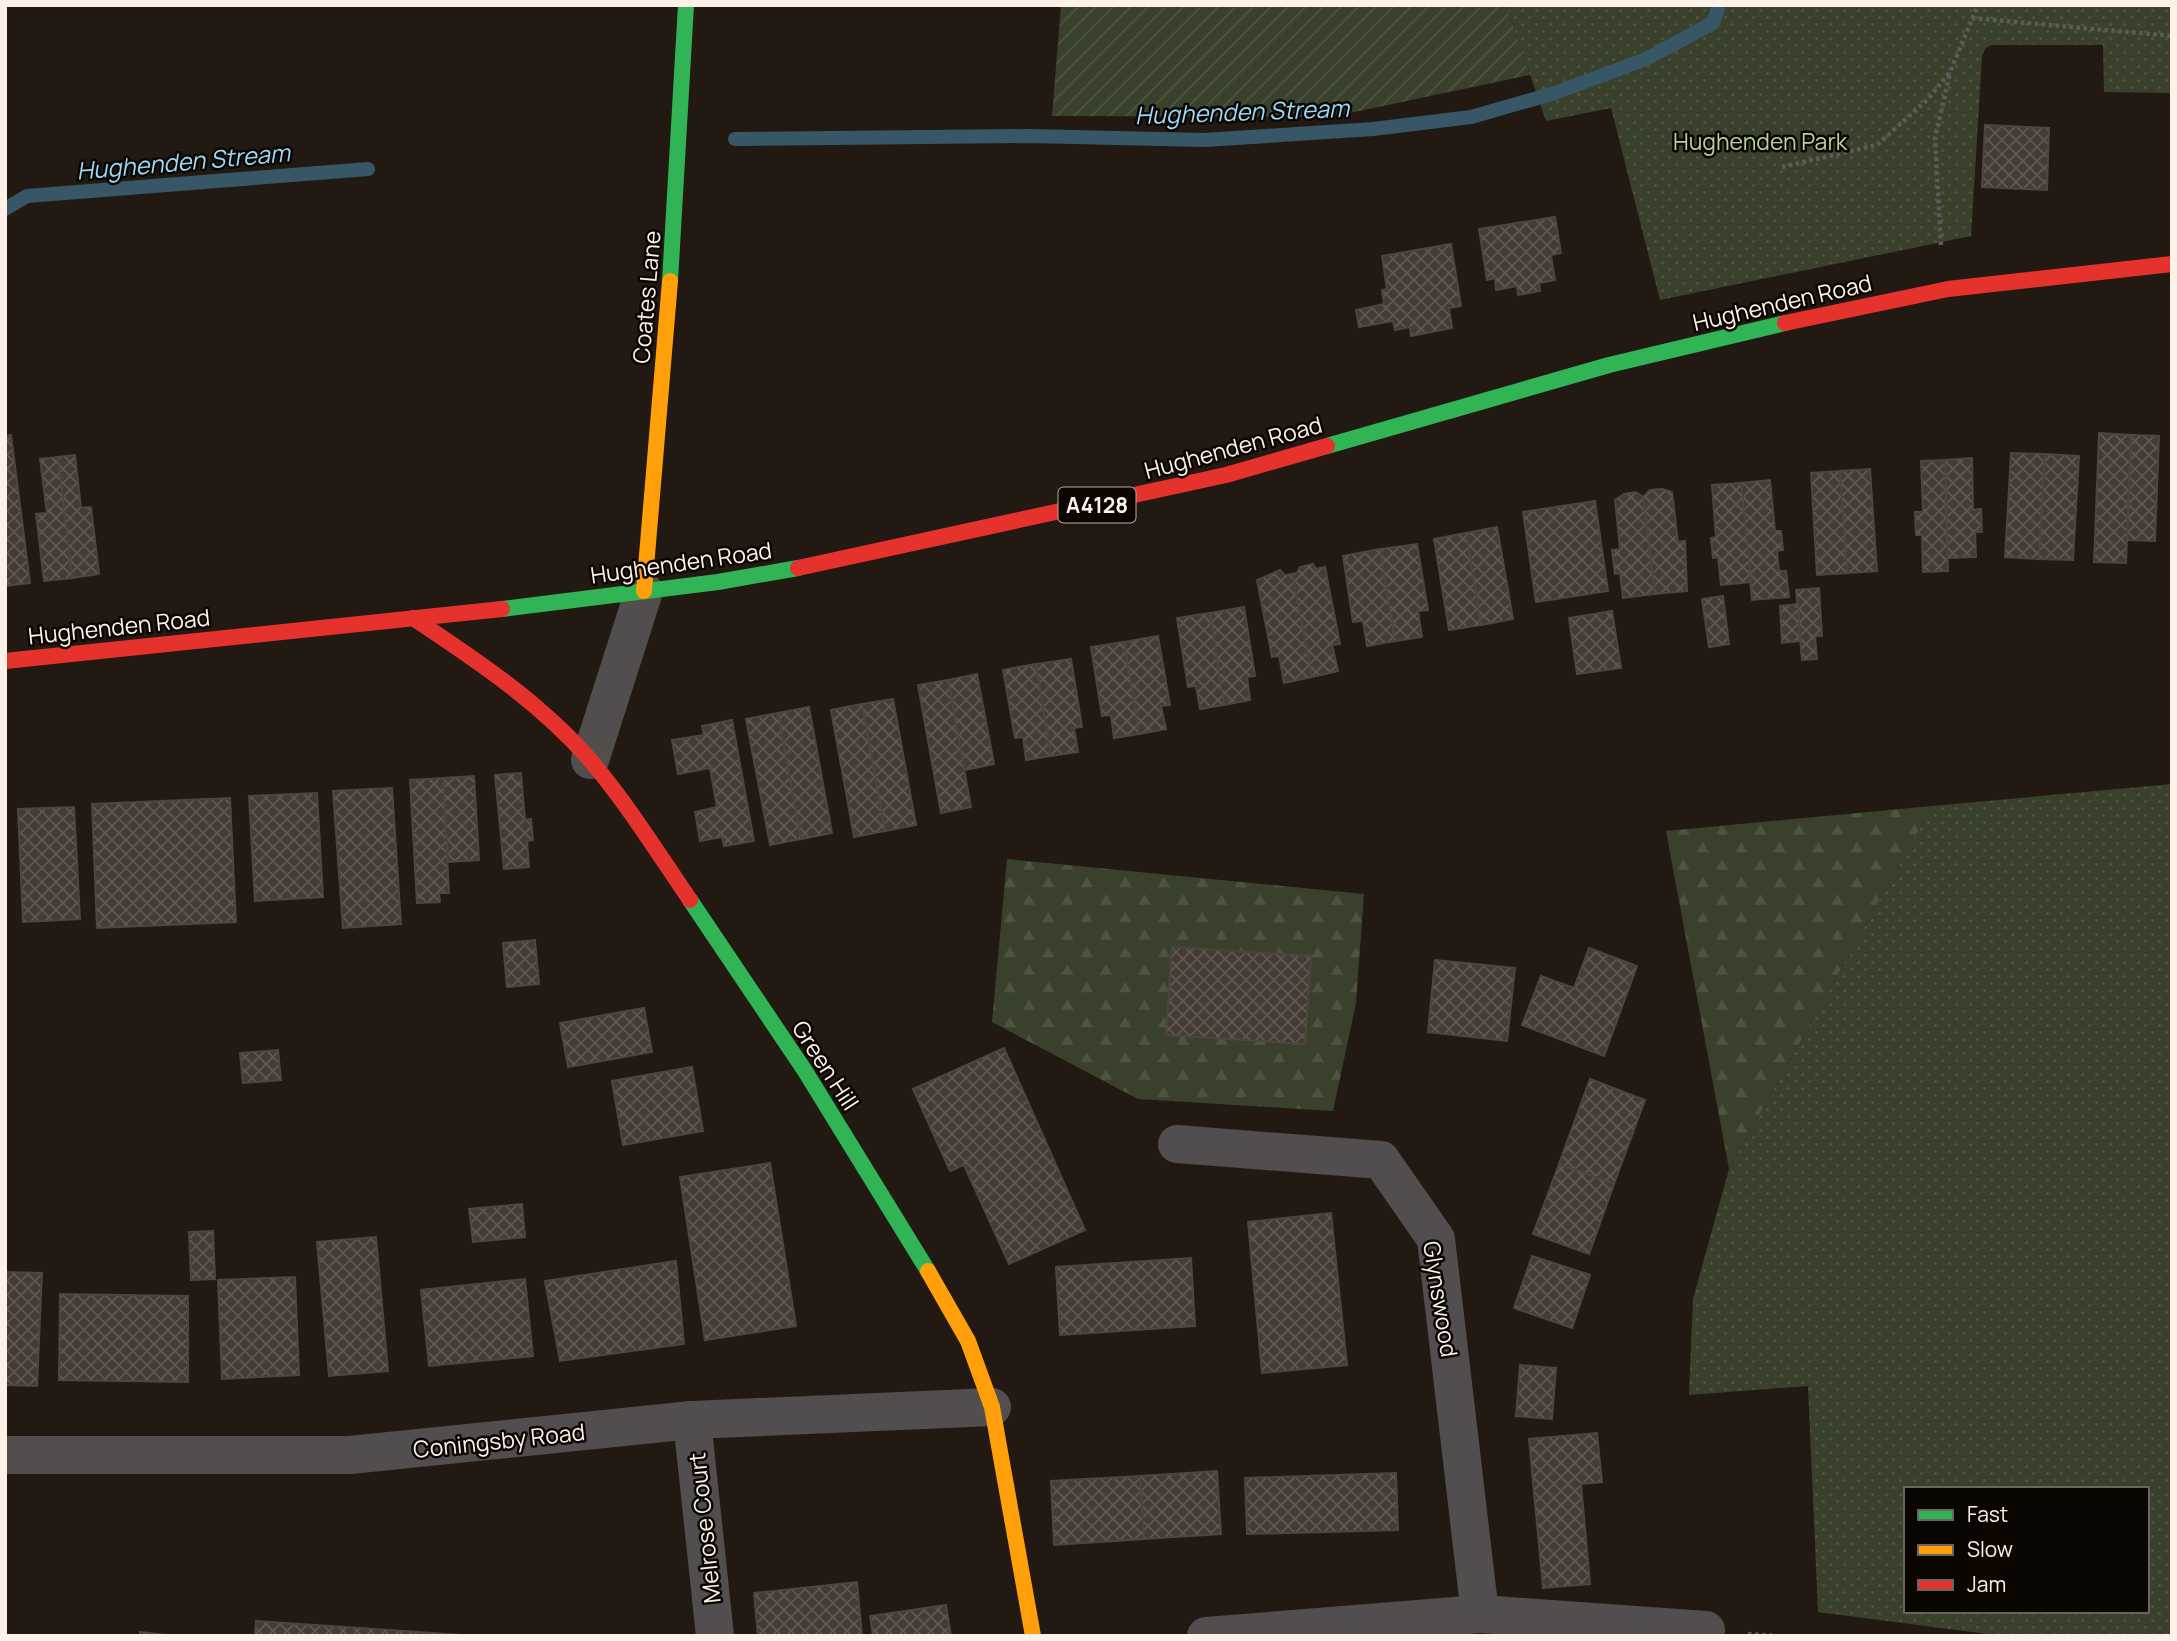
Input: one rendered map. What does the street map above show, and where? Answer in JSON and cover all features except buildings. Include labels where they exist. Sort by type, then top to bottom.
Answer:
[{"type":"main road","name":"Coates Lane","points":[[644,591],[676,211],[686,5]]},
{"type":"main road","name":"Hughenden Road","points":[[5,660],[644,591],[825,563],[1185,484],[1609,365],[1814,316],[1948,289],[2172,264]]},
{"type":"main road","name":"Green Hill","points":[[413,618],[492,671],[541,712],[590,760],[634,817],[805,1071],[968,1341],[992,1407],[1033,1636]]},
{"type":"street","points":[[590,760],[644,591]]},
{"type":"street","name":"Glynswood","points":[[1177,1144],[1381,1160],[1436,1239],[1480,1614]]},
{"type":"street","name":"Coningsby Road","points":[[5,1455],[351,1455],[692,1420],[992,1407]]},
{"type":"street","name":"Melrose Court","points":[[692,1420],[715,1636]]},
{"type":"street","points":[[1206,1636],[1480,1614],[1706,1630]]},
{"type":"path","points":[[1948,289],[1941,243],[1935,138],[1950,72],[1978,5]]},
{"type":"path","points":[[1972,18],[2172,36]]},
{"type":"path","points":[[1782,167],[1878,145],[1928,99],[1950,72]]},
{"type":"green space","points":[[1061,5],[1506,5],[1530,75],[1331,117],[1052,116]]},
{"type":"green space","name":"Hughenden Park","points":[[1506,5],[2172,5],[2172,93],[2104,92],[2103,45],[1991,45],[1985,49],[1982,56],[1971,236],[1660,300],[1611,108],[1546,121]]},
{"type":"green space","points":[[2172,784],[2172,1636],[2003,1636],[1818,1612],[1808,1386],[1689,1395],[1693,1299],[1729,1169],[1932,806]]},
{"type":"green space","points":[[1932,806],[1729,1169],[1666,831]]},
{"type":"green space","points":[[1007,859],[1364,894],[1356,1003],[1333,1111],[1138,1099],[992,1022]]},
{"type":"waterway","name":"Hughenden Stream","points":[[735,139],[1030,136],[1205,140],[1373,129],[1471,117],[1555,93],[1646,59],[1713,23],[1719,5]]},
{"type":"waterway","name":"Hughenden Stream","points":[[5,209],[27,196],[368,169]]},
{"type":"traffic: fast","points":[[670,281],[686,5]]},
{"type":"traffic: fast","points":[[1327,446],[1609,365],[1785,323]]},
{"type":"traffic: fast","points":[[502,609],[718,582],[798,568]]},
{"type":"traffic: fast","points":[[690,900],[805,1071],[928,1271]]},
{"type":"traffic: slow","points":[[644,591],[670,281]]},
{"type":"traffic: slow","points":[[928,1271],[968,1341],[992,1407],[1033,1636]]},
{"type":"traffic: jam","points":[[1785,323],[1948,289],[2172,264]]},
{"type":"traffic: jam","points":[[798,568],[1226,475],[1327,446]]},
{"type":"traffic: jam","points":[[5,661],[502,609]]},
{"type":"traffic: jam","points":[[413,618],[507,684],[572,740],[618,795],[690,900]]}]
